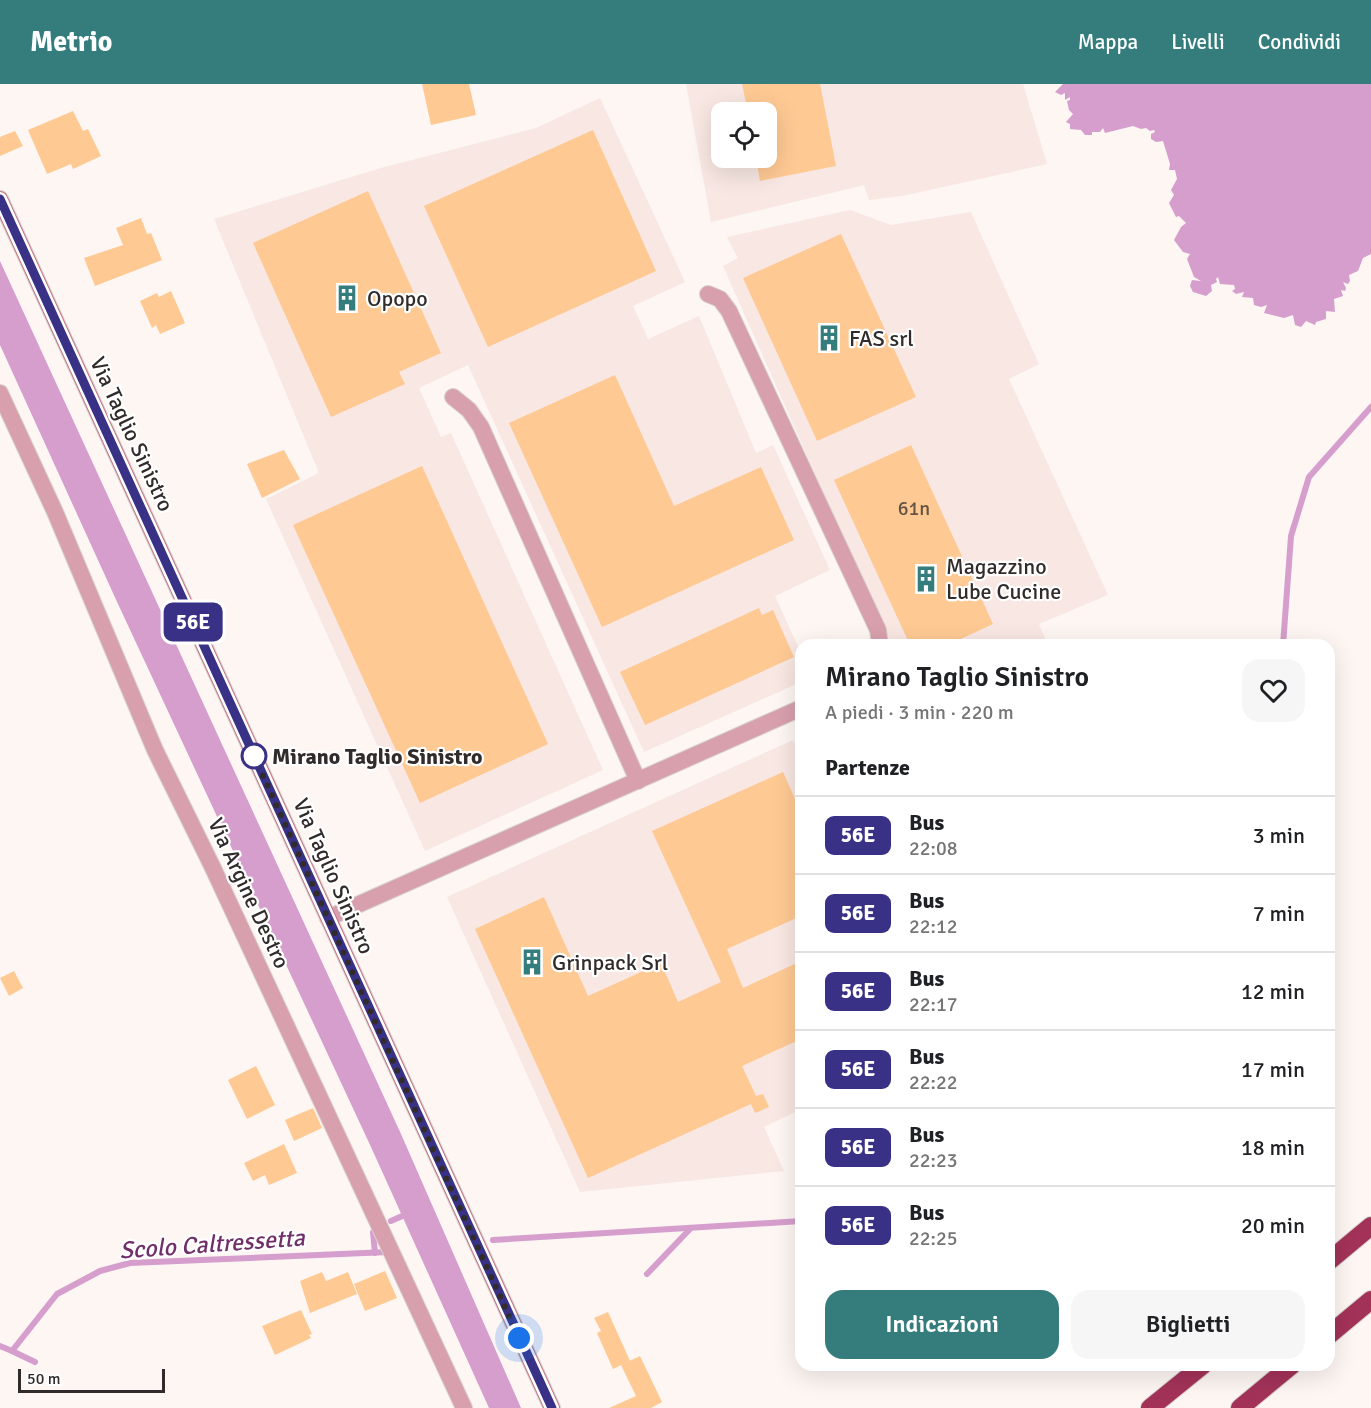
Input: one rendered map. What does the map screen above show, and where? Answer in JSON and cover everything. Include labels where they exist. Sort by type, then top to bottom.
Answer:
[{"type":"highway","points":[[1335,1256],[1371,1226]]},
{"type":"highway","points":[[1335,1330],[1371,1300]]},
{"type":"highway","points":[[1150,1408],[1196,1371]]},
{"type":"highway","points":[[1240,1408],[1285,1371]]},
{"type":"main road","name":"Via Taglio Sinistro","points":[[0,199],[552,1408]]},
{"type":"street","points":[[708,294],[720,299],[729,311],[878,630],[879,639]]},
{"type":"street","name":"Via Argine Destro","points":[[0,393],[56,512],[155,750],[218,879],[464,1408]]},
{"type":"street","points":[[453,398],[469,410],[481,427],[638,781]]},
{"type":"street","points":[[328,918],[795,711]]},
{"type":"shaded area","points":[[686,84],[1023,84],[1047,164],[902,196],[869,200],[864,185],[711,222]]},
{"type":"shaded area","points":[[1063,84],[1371,84],[1371,254],[1363,258],[1358,271],[1349,275],[1348,284],[1343,282],[1346,288],[1345,291],[1341,290],[1343,296],[1334,299],[1335,312],[1326,311],[1326,319],[1316,322],[1315,325],[1306,321],[1301,327],[1295,325],[1293,315],[1284,318],[1264,313],[1267,305],[1261,307],[1254,305],[1253,298],[1242,297],[1244,292],[1236,294],[1232,291],[1235,289],[1234,285],[1220,284],[1218,277],[1217,282],[1211,285],[1212,291],[1206,296],[1193,292],[1190,286],[1192,280],[1201,281],[1194,277],[1187,259],[1190,254],[1183,252],[1174,240],[1186,223],[1179,216],[1176,217],[1169,203],[1174,195],[1171,190],[1177,179],[1175,170],[1169,170],[1170,164],[1163,141],[1156,142],[1151,139],[1154,130],[1133,126],[1105,133],[1103,128],[1100,132],[1092,132],[1092,135],[1085,135],[1081,130],[1070,129],[1070,124],[1066,122],[1073,114],[1069,110],[1067,101],[1070,97],[1065,100],[1065,93],[1061,95],[1055,92]]},
{"type":"shaded area","points":[[600,98],[685,282],[633,306],[648,339],[699,316],[756,453],[773,445],[830,570],[775,596],[795,640],[795,685],[644,752],[468,365],[419,388],[441,437],[451,433],[603,770],[425,851],[266,499],[319,473],[214,219],[381,168],[536,128]]},
{"type":"shaded area","points":[[850,210],[891,225],[971,212],[1039,364],[1009,379],[1108,595],[1039,624],[1045,639],[888,639],[723,266],[738,258],[727,237]]},
{"type":"shaded area","points":[[0,261],[401,1134],[521,1408],[489,1408],[371,1147],[0,345]]},
{"type":"shaded area","points":[[793,740],[795,744],[795,1112],[764,1127],[784,1171],[580,1192],[447,897]]},
{"type":"building","points":[[422,84],[469,84],[476,115],[431,125]]},
{"type":"building","points":[[742,84],[820,84],[836,166],[760,181],[758,168],[777,168],[777,102],[746,102]]},
{"type":"building","points":[[73,111],[83,131],[88,129],[101,156],[73,169],[71,164],[47,174],[28,130]]},
{"type":"building","points":[[593,130],[656,271],[488,347],[424,206]]},
{"type":"building","points":[[15,131],[23,146],[0,156],[0,137]]},
{"type":"building","name":"Opopo","points":[[368,191],[441,353],[399,372],[405,384],[331,417],[253,243]]},
{"type":"building","points":[[141,218],[147,234],[151,233],[162,260],[95,286],[84,258],[123,245],[116,228]]},
{"type":"building","name":"FAS srl","points":[[841,234],[916,397],[817,441],[743,278]]},
{"type":"building","points":[[171,291],[185,323],[160,334],[156,325],[152,328],[140,301],[157,293],[159,297]]},
{"type":"building","points":[[615,375],[674,506],[761,467],[794,540],[602,627],[509,423]]},
{"type":"building","name":"Magazzino Lube Cucine","points":[[911,445],[993,624],[961,639],[907,639],[834,480]]},
{"type":"building","points":[[284,450],[300,479],[262,498],[247,464]]},
{"type":"building","points":[[422,466],[548,744],[420,803],[293,525]]},
{"type":"building","points":[[759,608],[762,615],[773,610],[794,657],[645,725],[620,672]]},
{"type":"building","points":[[783,772],[795,799],[795,919],[727,949],[743,988],[795,964],[795,1042],[742,1066],[756,1096],[763,1094],[769,1107],[755,1113],[751,1104],[588,1178],[475,929],[544,897],[588,996],[661,963],[678,1002],[721,982],[652,831]]},
{"type":"building","points":[[14,971],[23,988],[9,996],[0,978]]},
{"type":"building","points":[[256,1066],[275,1105],[247,1119],[228,1080]]},
{"type":"building","points":[[313,1108],[322,1128],[294,1141],[285,1120]]},
{"type":"building","points":[[284,1144],[297,1173],[269,1185],[265,1175],[253,1181],[244,1163]]},
{"type":"building","points":[[385,1271],[397,1298],[365,1311],[354,1284]]},
{"type":"building","points":[[322,1272],[326,1281],[348,1272],[357,1294],[310,1313],[300,1281]]},
{"type":"building","points":[[301,1310],[312,1334],[309,1335],[311,1338],[275,1355],[262,1326]]},
{"type":"building","points":[[608,1312],[630,1361],[613,1369],[597,1333],[601,1331],[594,1318]]},
{"type":"building","points":[[640,1356],[662,1402],[651,1408],[609,1408],[636,1396],[621,1365]]},
{"type":"waterway","name":"Scolo Caltressetta","points":[[1283,639],[1291,536],[1309,477],[1371,407]]},
{"type":"waterway","points":[[391,1221],[409,1213]]},
{"type":"waterway","name":"Scolo Caltressetta","points":[[493,1240],[795,1221]]},
{"type":"waterway","points":[[375,1253],[373,1232],[377,1228]]},
{"type":"waterway","points":[[647,1274],[690,1229]]},
{"type":"waterway","name":"Scolo Caltressetta","points":[[0,1346],[12,1351],[57,1294],[100,1271],[130,1263],[388,1252]]},
{"type":"waterway","points":[[12,1351],[35,1362]]},
{"type":"bus line","name":"56E","points":[[0,199],[552,1408]]},
{"type":"place","name":"Opopo","points":[[347,298]]},
{"type":"place","name":"FAS srl","points":[[829,338]]},
{"type":"place","name":"Magazzino Lube Cucine","points":[[926,579]]},
{"type":"place","name":"Mirano Taglio Sinistro","points":[[254,756]]},
{"type":"place","name":"Grinpack Srl","points":[[532,962]]},
{"type":"route","points":[[254,756],[519,1338]]}]
